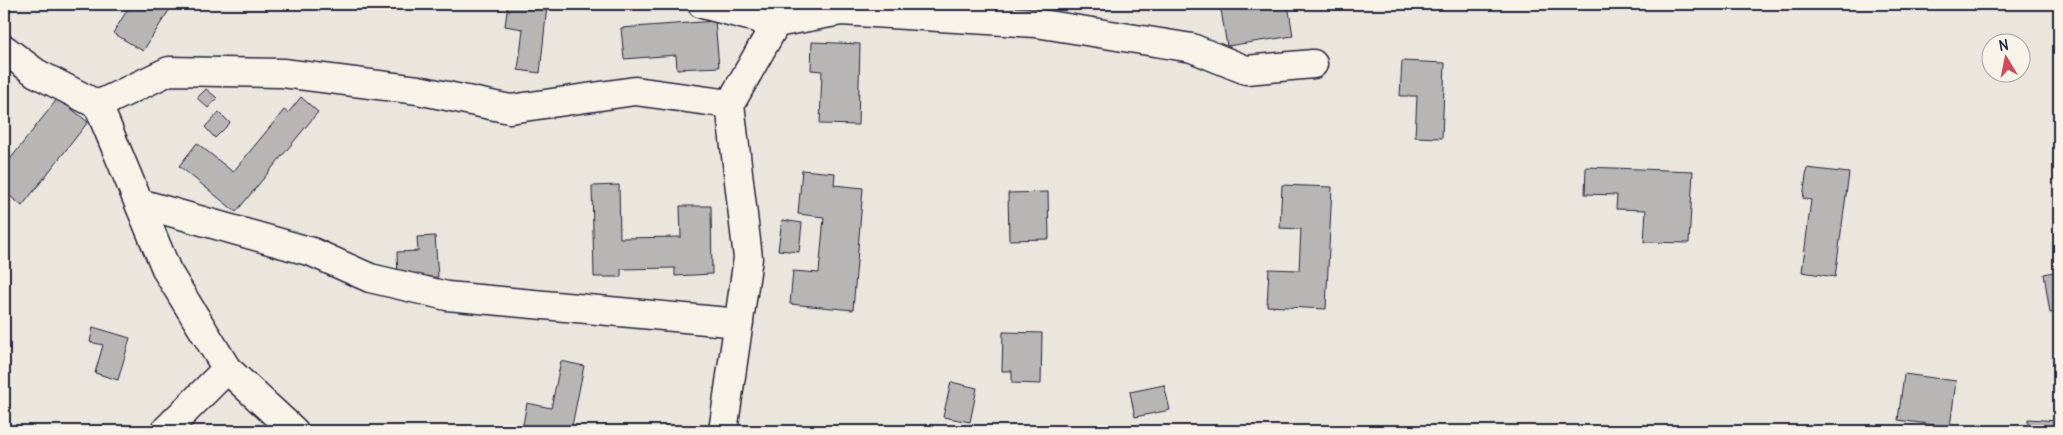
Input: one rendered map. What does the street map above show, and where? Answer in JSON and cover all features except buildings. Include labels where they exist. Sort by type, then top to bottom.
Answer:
[{"type":"street","points":[[702,4],[776,23],[844,7],[1036,23],[1192,48],[1246,70],[1313,64]]},
{"type":"street","points":[[723,431],[748,258],[730,104],[776,23]]},
{"type":"street","points":[[4,49],[36,73],[98,105],[167,270],[227,369],[294,431]]},
{"type":"street","points":[[98,105],[169,72],[283,74],[418,90],[510,109],[635,91],[730,104]]},
{"type":"street","points":[[139,203],[312,252],[370,278],[447,296],[740,323]]},
{"type":"street","points":[[165,431],[227,369]]}]
